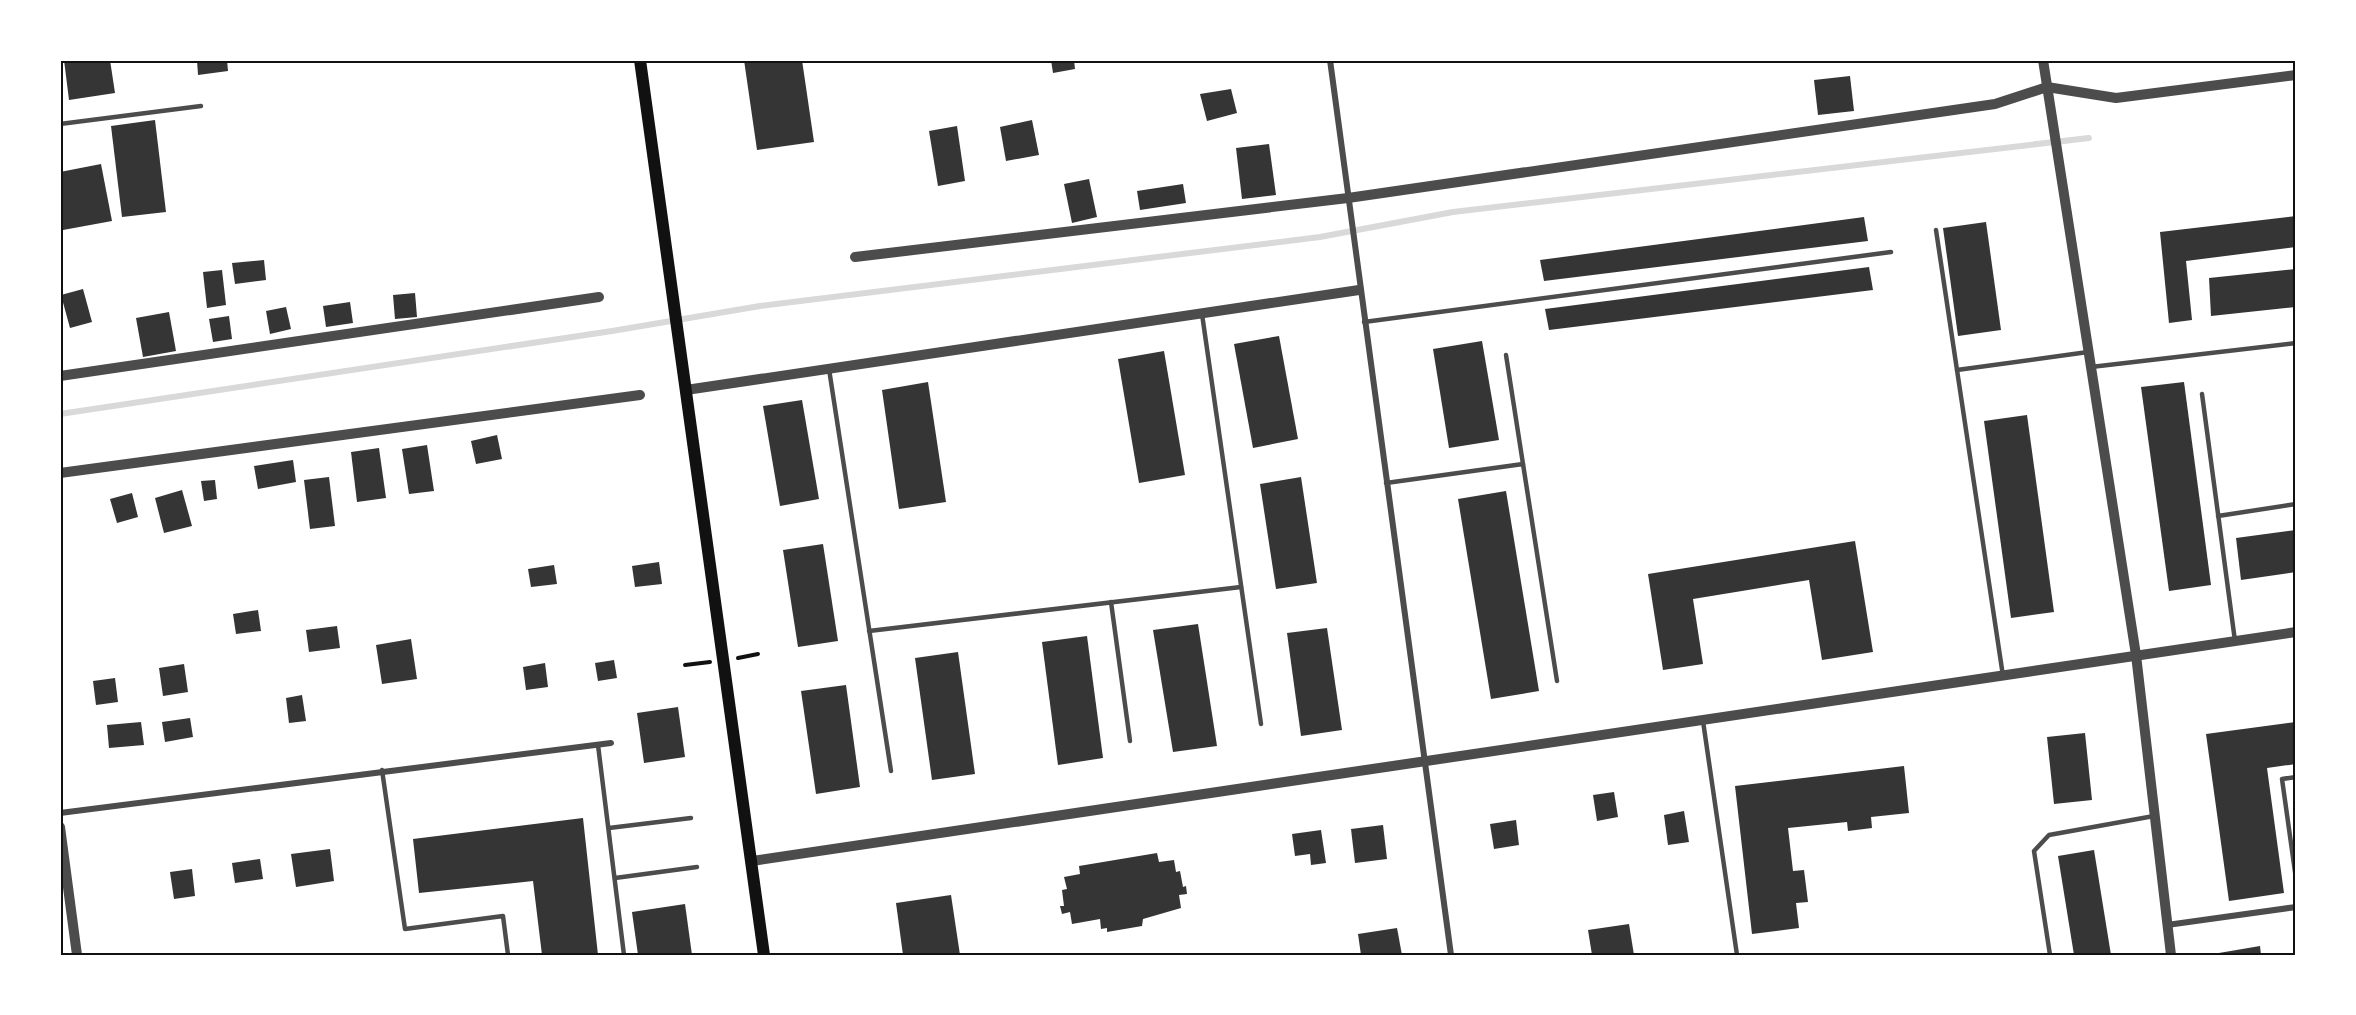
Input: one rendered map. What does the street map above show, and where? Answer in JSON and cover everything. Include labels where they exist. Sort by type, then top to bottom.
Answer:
[{"type":"main road","points":[[640,60],[764,955]]},
{"type":"street","points":[[1330,60],[1359,290],[1451,955]]},
{"type":"street","points":[[2043,60],[2136,655],[2171,955]]},
{"type":"street","points":[[855,257],[1347,198],[1995,104],[2047,87],[2116,98],[2296,75]]},
{"type":"street","points":[[686,390],[1359,290]]},
{"type":"street","points":[[60,376],[599,297]]},
{"type":"street","points":[[60,473],[640,395]]},
{"type":"street","points":[[752,861],[2296,632]]},
{"type":"street","points":[[60,813],[382,770],[611,743]]},
{"type":"street","points":[[60,827],[77,955]]},
{"type":"street","points":[[2168,925],[2296,907]]},
{"type":"lane","points":[[60,124],[201,106]]},
{"type":"lane","points":[[1936,230],[2003,676]]},
{"type":"lane","points":[[1364,322],[1891,252]]},
{"type":"lane","points":[[1202,314],[1261,724]]},
{"type":"lane","points":[[2091,367],[2296,343]]},
{"type":"lane","points":[[1957,370],[2088,352]]},
{"type":"lane","points":[[1506,355],[1557,681]]},
{"type":"lane","points":[[829,369],[891,771]]},
{"type":"lane","points":[[2202,393],[2235,641]]},
{"type":"lane","points":[[1386,483],[1523,464]]},
{"type":"lane","points":[[2218,516],[2296,504]]},
{"type":"lane","points":[[869,632],[1241,587]]},
{"type":"lane","points":[[1111,602],[1130,741]]},
{"type":"lane","points":[[1703,721],[1737,955]]},
{"type":"lane","points":[[598,745],[624,955]]},
{"type":"lane","points":[[382,770],[405,929],[503,916],[508,955]]},
{"type":"lane","points":[[2296,777],[2282,779],[2296,879]]},
{"type":"lane","points":[[2050,955],[2034,851],[2049,836],[2155,816]]},
{"type":"lane","points":[[609,828],[691,818]]},
{"type":"lane","points":[[615,878],[697,867]]},
{"type":"building","points":[[64,60],[110,60],[115,93],[69,100]]},
{"type":"building","points":[[197,60],[227,60],[228,71],[198,75]]},
{"type":"building","points":[[744,60],[802,60],[814,142],[757,150]]},
{"type":"building","points":[[1051,60],[1074,60],[1075,69],[1053,73]]},
{"type":"building","points":[[1850,76],[1854,111],[1818,115],[1814,80]]},
{"type":"building","points":[[1231,89],[1237,113],[1207,121],[1200,94]]},
{"type":"building","points":[[155,120],[166,212],[122,217],[111,126]]},
{"type":"building","points":[[1032,120],[1039,155],[1006,161],[1000,127]]},
{"type":"building","points":[[957,126],[965,181],[938,186],[929,131]]},
{"type":"building","points":[[1269,144],[1276,195],[1242,199],[1236,148]]},
{"type":"building","points":[[101,164],[112,221],[63,230],[60,213],[60,172]]},
{"type":"building","points":[[1089,179],[1097,217],[1072,223],[1064,184]]},
{"type":"building","points":[[1183,184],[1186,203],[1140,210],[1137,191]]},
{"type":"building","points":[[2296,216],[2296,247],[2186,261],[2192,320],[2169,323],[2160,232]]},
{"type":"building","points":[[1864,217],[1868,241],[1544,281],[1540,260]]},
{"type":"building","points":[[1986,222],[2001,330],[1958,336],[1943,228]]},
{"type":"building","points":[[264,260],[266,280],[235,284],[232,263]]},
{"type":"building","points":[[1869,267],[1873,290],[1549,330],[1545,309]]},
{"type":"building","points":[[2296,269],[2296,307],[2211,316],[2209,278]]},
{"type":"building","points":[[222,270],[226,305],[207,308],[203,272]]},
{"type":"building","points":[[83,289],[92,322],[70,328],[61,295]]},
{"type":"building","points":[[415,293],[417,317],[395,319],[393,295]]},
{"type":"building","points":[[350,302],[353,323],[326,327],[323,306]]},
{"type":"building","points":[[286,307],[291,329],[270,334],[266,311]]},
{"type":"building","points":[[169,312],[176,351],[143,357],[136,318]]},
{"type":"building","points":[[229,316],[232,339],[213,342],[209,319]]},
{"type":"building","points":[[1279,336],[1298,439],[1253,448],[1234,344]]},
{"type":"building","points":[[1482,341],[1499,440],[1449,448],[1433,349]]},
{"type":"building","points":[[1164,351],[1185,475],[1139,483],[1118,359]]},
{"type":"building","points":[[928,382],[946,502],[899,509],[882,390]]},
{"type":"building","points":[[2184,382],[2211,585],[2169,591],[2141,387]]},
{"type":"building","points":[[802,400],[819,499],[780,506],[763,406]]},
{"type":"building","points":[[2027,415],[2054,612],[2011,618],[1984,421]]},
{"type":"building","points":[[497,435],[502,459],[476,464],[471,441]]},
{"type":"building","points":[[427,445],[434,491],[409,494],[402,449]]},
{"type":"building","points":[[379,448],[386,498],[357,502],[351,452]]},
{"type":"building","points":[[293,460],[296,482],[258,489],[254,466]]},
{"type":"building","points":[[329,477],[335,526],[310,529],[304,480]]},
{"type":"building","points":[[1301,477],[1317,583],[1276,589],[1260,484]]},
{"type":"building","points":[[215,480],[217,499],[204,501],[201,481]]},
{"type":"building","points":[[182,490],[192,526],[164,533],[155,498]]},
{"type":"building","points":[[1506,491],[1539,691],[1491,699],[1458,499]]},
{"type":"building","points":[[132,493],[138,517],[117,523],[110,499]]},
{"type":"building","points":[[2296,530],[2296,572],[2241,580],[2236,538]]},
{"type":"building","points":[[1855,541],[1873,652],[1822,660],[1809,580],[1693,599],[1703,664],[1663,670],[1648,574]]},
{"type":"building","points":[[823,544],[838,641],[798,647],[783,550]]},
{"type":"building","points":[[659,562],[662,584],[635,587],[632,566]]},
{"type":"building","points":[[554,565],[557,584],[531,587],[528,569]]},
{"type":"building","points":[[258,610],[261,631],[236,634],[233,614]]},
{"type":"building","points":[[1198,624],[1217,746],[1173,752],[1153,630]]},
{"type":"building","points":[[337,626],[340,648],[309,652],[306,630]]},
{"type":"building","points":[[1327,628],[1342,730],[1301,736],[1287,633]]},
{"type":"building","points":[[1087,636],[1103,758],[1058,765],[1042,642]]},
{"type":"building","points":[[411,639],[417,679],[382,684],[376,645]]},
{"type":"building","points":[[958,652],[975,774],[932,780],[915,658]]},
{"type":"building","points":[[614,660],[617,678],[598,681],[595,663]]},
{"type":"building","points":[[545,663],[548,687],[526,690],[523,667]]},
{"type":"building","points":[[184,664],[188,692],[163,696],[159,668]]},
{"type":"building","points":[[115,678],[118,702],[96,705],[93,681]]},
{"type":"building","points":[[846,685],[860,787],[816,794],[801,691]]},
{"type":"building","points":[[302,695],[306,721],[289,723],[286,698]]},
{"type":"building","points":[[678,707],[685,757],[644,763],[637,713]]},
{"type":"building","points":[[190,718],[193,737],[165,742],[162,722]]},
{"type":"building","points":[[141,722],[144,745],[109,748],[107,725]]},
{"type":"building","points":[[2296,722],[2296,764],[2267,768],[2284,893],[2229,901],[2206,734]]},
{"type":"building","points":[[2085,733],[2092,800],[2054,804],[2047,737]]},
{"type":"building","points":[[1904,766],[1909,813],[1871,817],[1872,828],[1848,831],[1847,822],[1788,828],[1793,871],[1804,870],[1808,902],[1796,903],[1799,928],[1752,934],[1735,786]]},
{"type":"building","points":[[1614,792],[1618,817],[1597,821],[1593,795]]},
{"type":"building","points":[[1684,811],[1689,842],[1668,845],[1664,815]]},
{"type":"building","points":[[583,818],[598,955],[542,955],[533,881],[419,893],[413,839]]},
{"type":"building","points":[[1516,820],[1519,845],[1494,849],[1490,824]]},
{"type":"building","points":[[1383,825],[1387,859],[1355,863],[1351,829]]},
{"type":"building","points":[[1321,830],[1326,863],[1311,865],[1310,854],[1295,856],[1292,834]]},
{"type":"building","points":[[330,849],[334,881],[296,887],[291,854]]},
{"type":"building","points":[[2094,850],[2111,955],[2074,955],[2058,856]]},
{"type":"building","points":[[1157,853],[1159,862],[1174,860],[1176,872],[1180,871],[1187,894],[1179,895],[1181,908],[1143,919],[1142,926],[1107,932],[1107,928],[1101,929],[1100,919],[1072,924],[1070,912],[1062,914],[1060,906],[1064,906],[1062,890],[1067,889],[1064,877],[1080,874],[1079,866]]},
{"type":"building","points":[[260,859],[263,879],[235,883],[232,863]]},
{"type":"building","points":[[192,869],[195,896],[174,899],[170,872]]},
{"type":"building","points":[[951,895],[960,955],[903,955],[896,903]]},
{"type":"building","points":[[685,904],[692,955],[638,955],[632,912]]},
{"type":"building","points":[[1629,924],[1634,955],[1592,955],[1588,930]]},
{"type":"building","points":[[1397,928],[1402,955],[1361,955],[1358,934]]},
{"type":"building","points":[[2260,946],[2261,955],[2213,955],[2213,954]]},
{"type":"waterway","points":[[60,414],[612,331],[760,306],[1320,237],[1453,212],[2089,138]]}]
